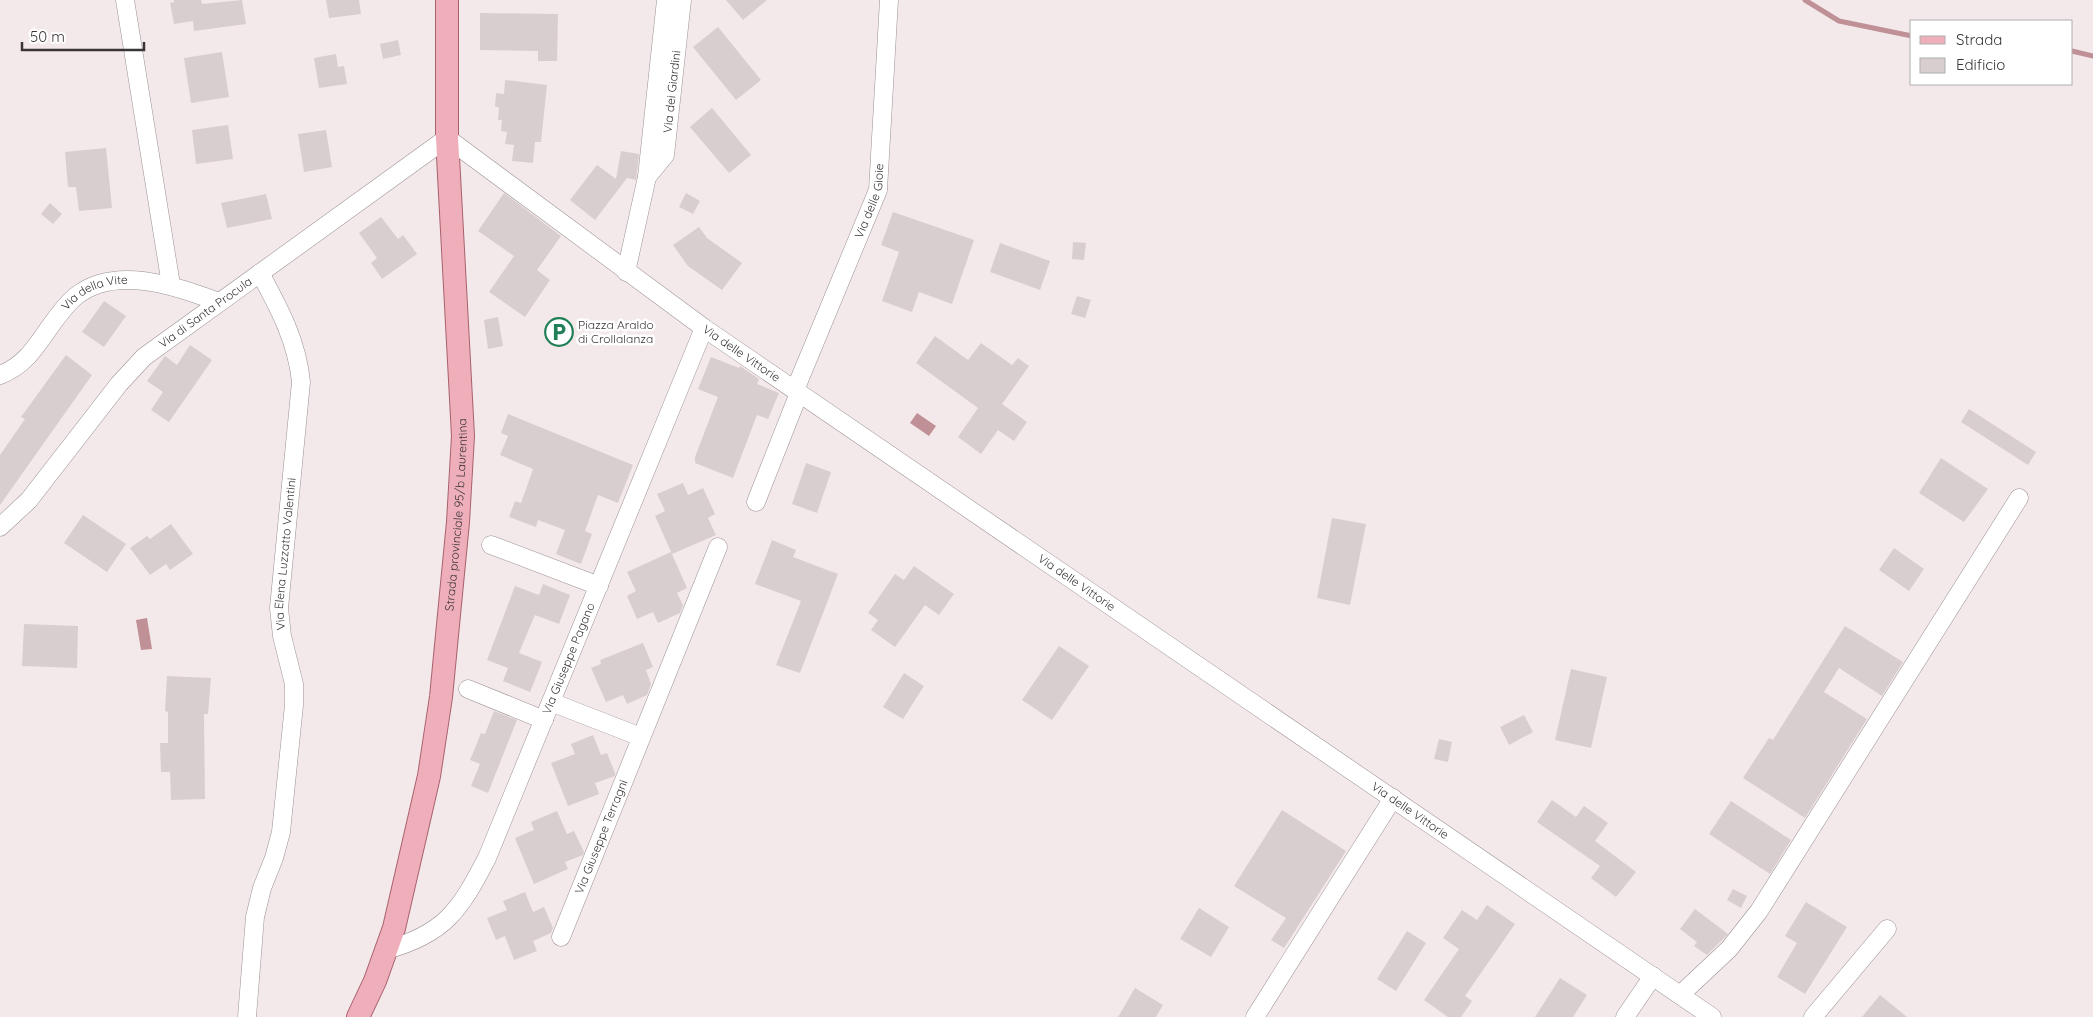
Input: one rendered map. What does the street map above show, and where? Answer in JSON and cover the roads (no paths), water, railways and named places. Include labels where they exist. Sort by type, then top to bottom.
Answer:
[{"type":"main road","name":"Strada provinciale 95/b Laurentina","points":[[358,1017],[375,981],[403,893],[433,752],[441,697],[460,505],[463,443],[462,400],[447,138],[448,0]]},
{"type":"street","points":[[125,0],[171,285]]},
{"type":"street","name":"Via dei Giardini","points":[[626,272],[647,177],[666,0]]},
{"type":"street","name":"Via dei Giardini","points":[[647,177],[665,155],[682,0]]},
{"type":"street","name":"Via delle Gioie","points":[[756,502],[797,392],[878,190],[889,0]]},
{"type":"street","name":"Via delle Vittorie","points":[[447,138],[704,328],[1712,1017]]},
{"type":"street","name":"Via di Santa Procula","points":[[0,527],[29,500],[134,367],[149,353],[447,138]]},
{"type":"street","name":"Via Elena Luzzatto Valentini","points":[[247,1017],[255,917],[262,888],[274,858],[281,832],[294,705],[292,676],[282,636],[279,608],[301,382],[298,356],[290,331],[260,273]]},
{"type":"street","name":"Via della Vite","points":[[0,375],[26,360],[68,304],[90,288],[107,282],[130,280],[171,285],[219,302]]},
{"type":"street","name":"Via Giuseppe Pagano","points":[[386,950],[414,941],[437,929],[453,914],[466,896],[487,858],[704,328]]},
{"type":"street","points":[[1680,995],[1729,948],[1759,911],[2019,498]]},
{"type":"street","points":[[491,545],[598,586]]},
{"type":"street","name":"Via Giuseppe Terragni","points":[[561,937],[718,547]]},
{"type":"street","points":[[468,689],[544,720]]},
{"type":"street","points":[[551,702],[641,737]]},
{"type":"street","points":[[1255,1017],[1393,798]]},
{"type":"street","points":[[1813,1017],[1887,929]]},
{"type":"street","points":[[1625,1017],[1653,976]]},
{"type":"waterway","points":[[1805,0],[1839,21],[1910,36]]},
{"type":"waterway","points":[[2073,51],[2093,56]]},
{"type":"place","name":"Piazza Araldo di Crollalanza","points":[[559,332]]}]
